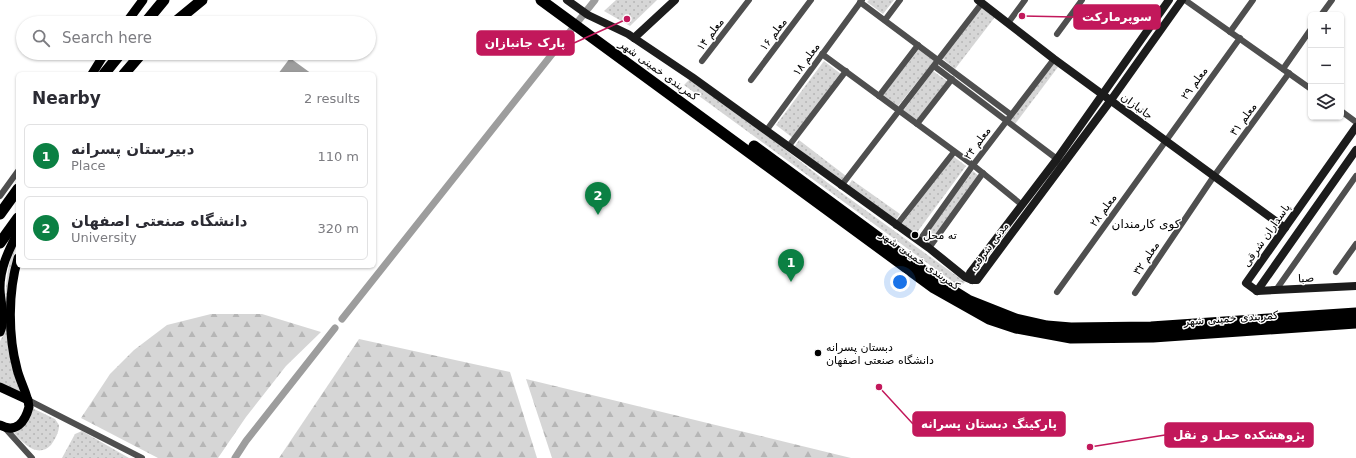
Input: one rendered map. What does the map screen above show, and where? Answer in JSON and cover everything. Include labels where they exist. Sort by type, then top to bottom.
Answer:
[{"type":"highway","points":[[151,16],[164,0]]},
{"type":"highway","points":[[183,16],[202,0]]},
{"type":"highway","name":"کمربندی خمینی شهر","points":[[541,0],[570,7]]},
{"type":"highway","name":"کمربندی خمینی شهر","points":[[553,0],[570,7],[610,46],[934,288],[989,319],[1016,328],[1072,338],[1153,336],[1356,323]]},
{"type":"highway","name":"کمربندی خمینی شهر","points":[[610,46],[939,282],[968,300],[1016,319],[1047,326],[1104,329],[1356,313]]},
{"type":"highway","points":[[106,72],[115,60]]},
{"type":"highway","points":[[126,72],[136,60]]},
{"type":"highway","points":[[1,212],[16,192]]},
{"type":"highway","points":[[0,243],[16,221]]},
{"type":"main road","points":[[131,16],[143,0]]},
{"type":"main road","points":[[93,72],[101,60]]},
{"type":"main road","points":[[0,332],[2,317],[0,288],[1,272],[6,256],[16,236]]},
{"type":"main road","points":[[1,425],[17,427],[23,422],[30,407],[17,368],[13,346],[11,310],[12,284],[16,267]]},
{"type":"main road","points":[[0,387],[28,400]]},
{"type":"street","points":[[634,38],[675,0]]},
{"type":"street","name":"معلم ۱۴","points":[[702,61],[749,0]]},
{"type":"street","points":[[885,20],[900,0]]},
{"type":"street","points":[[1008,23],[1025,0]]},
{"type":"street","points":[[1057,34],[1082,0]]},
{"type":"street","points":[[1184,0],[1308,87]]},
{"type":"street","name":"مدنی شرقی","points":[[1166,1],[1057,158],[970,273],[972,280],[977,280],[1184,0]]},
{"type":"street","points":[[1230,32],[1253,0]]},
{"type":"street","points":[[1323,12],[1332,0]]},
{"type":"street","name":"معلم ۱۶","points":[[751,80],[808,1]]},
{"type":"street","points":[[861,1],[1010,114]]},
{"type":"street","name":"معلم ۱۸","points":[[766,131],[861,1]]},
{"type":"street","points":[[841,186],[939,61],[980,2]]},
{"type":"street","name":"جانبازان","points":[[980,2],[1054,59],[1285,228]]},
{"type":"street","points":[[570,7],[634,38],[692,76],[896,226],[929,248],[965,277],[972,280]]},
{"type":"street","points":[[1283,69],[1308,33]]},
{"type":"street","name":"معلم ۲۹","points":[[1166,140],[1240,38]]},
{"type":"street","points":[[879,96],[918,45]]},
{"type":"street","points":[[822,54],[973,165],[1022,205]]},
{"type":"street","name":"معلم ۲۴","points":[[919,241],[1010,114],[1054,59]]},
{"type":"street","points":[[934,66],[1005,121],[1057,158]]},
{"type":"street","points":[[788,147],[846,71]]},
{"type":"street","name":"معلم ۳۱","points":[[1214,176],[1289,73]]},
{"type":"street","points":[[917,124],[952,79]]},
{"type":"street","points":[[1344,113],[1356,122]]},
{"type":"street","name":"پاسداران شرقی","points":[[1257,291],[1246,283],[1356,127]]},
{"type":"street","name":"معلم ۲۸","points":[[1056,292],[1166,140]]},
{"type":"street","points":[[1257,291],[1356,150]]},
{"type":"street","points":[[896,226],[954,152]]},
{"type":"street","points":[[929,248],[982,173]]},
{"type":"street","points":[[0,196],[16,174]]},
{"type":"street","name":"معلم ۳۲","points":[[1135,292],[1214,176]]},
{"type":"street","points":[[1276,290],[1356,176]]},
{"type":"street","points":[[1336,272],[1356,244]]},
{"type":"street","name":"صبا","points":[[1257,291],[1356,286]]},
{"type":"street","points":[[28,400],[142,458]]},
{"type":"street","points":[[1,425],[32,458]]},
{"type":"green space","points":[[616,0],[657,0],[630,26],[604,11]]},
{"type":"green space","points":[[869,0],[894,0],[883,14],[867,2]]},
{"type":"green space","points":[[981,7],[995,17],[955,69],[942,58]]},
{"type":"green space","points":[[919,49],[934,61],[898,106],[883,95]]},
{"type":"green space","points":[[824,61],[841,74],[793,138],[776,125]]},
{"type":"green space","points":[[1053,63],[1058,67],[1015,124],[1009,120]]},
{"type":"green space","points":[[933,71],[947,81],[916,121],[903,111]]},
{"type":"green space","points":[[692,77],[828,183],[965,282],[960,287],[684,85]]},
{"type":"green space","points":[[799,140],[846,176],[841,182],[795,146]]},
{"type":"green space","points":[[953,156],[966,166],[915,235],[901,225]]},
{"type":"green space","points":[[973,171],[979,176],[928,245],[922,240]]},
{"type":"green space","points":[[852,180],[900,214],[895,221],[848,186]]},
{"type":"green space","points":[[16,242],[10,272],[10,348],[12,368],[23,395],[0,384],[0,341],[4,334],[8,269]]},
{"type":"green space","points":[[211,314],[262,314],[321,332],[286,366],[246,417],[218,458],[158,458],[81,418],[110,374],[134,350],[167,325]]},
{"type":"green space","points":[[359,339],[510,372],[537,458],[279,458]]},
{"type":"green space","points":[[526,379],[851,458],[552,458]]},
{"type":"green space","points":[[32,408],[55,419],[59,425],[58,433],[51,445],[46,449],[36,450],[32,448],[14,433],[27,423]]},
{"type":"green space","points":[[82,431],[129,458],[62,458],[75,434]]},
{"type":"shaded area","points":[[288,60],[293,60],[309,72],[280,72]]},
{"type":"waterway","points":[[342,319],[595,0]]},
{"type":"waterway","points":[[235,458],[246,441],[335,328]]},
{"type":"place","name":"سوپرمارکت","points":[[1022,16]]},
{"type":"place","name":"پارک جانبازان","points":[[627,19]]},
{"type":"place","name":"دانشگاه صنعتی اصفهان","points":[[598,215]]},
{"type":"place","name":"ته محل","points":[[915,235]]},
{"type":"place","name":"دبیرستان پسرانه","points":[[791,282]]},
{"type":"place","name":"دبستان پسرانه دانشگاه صنعتی اصفهان","points":[[818,353]]},
{"type":"place","name":"پارکینگ دبستان پسرانه","points":[[879,387]]},
{"type":"place","name":"پژوهشکده حمل و نقل","points":[[1090,447]]},
{"type":"district","name":"کوی کارمندان","points":[[1146,224]]}]
